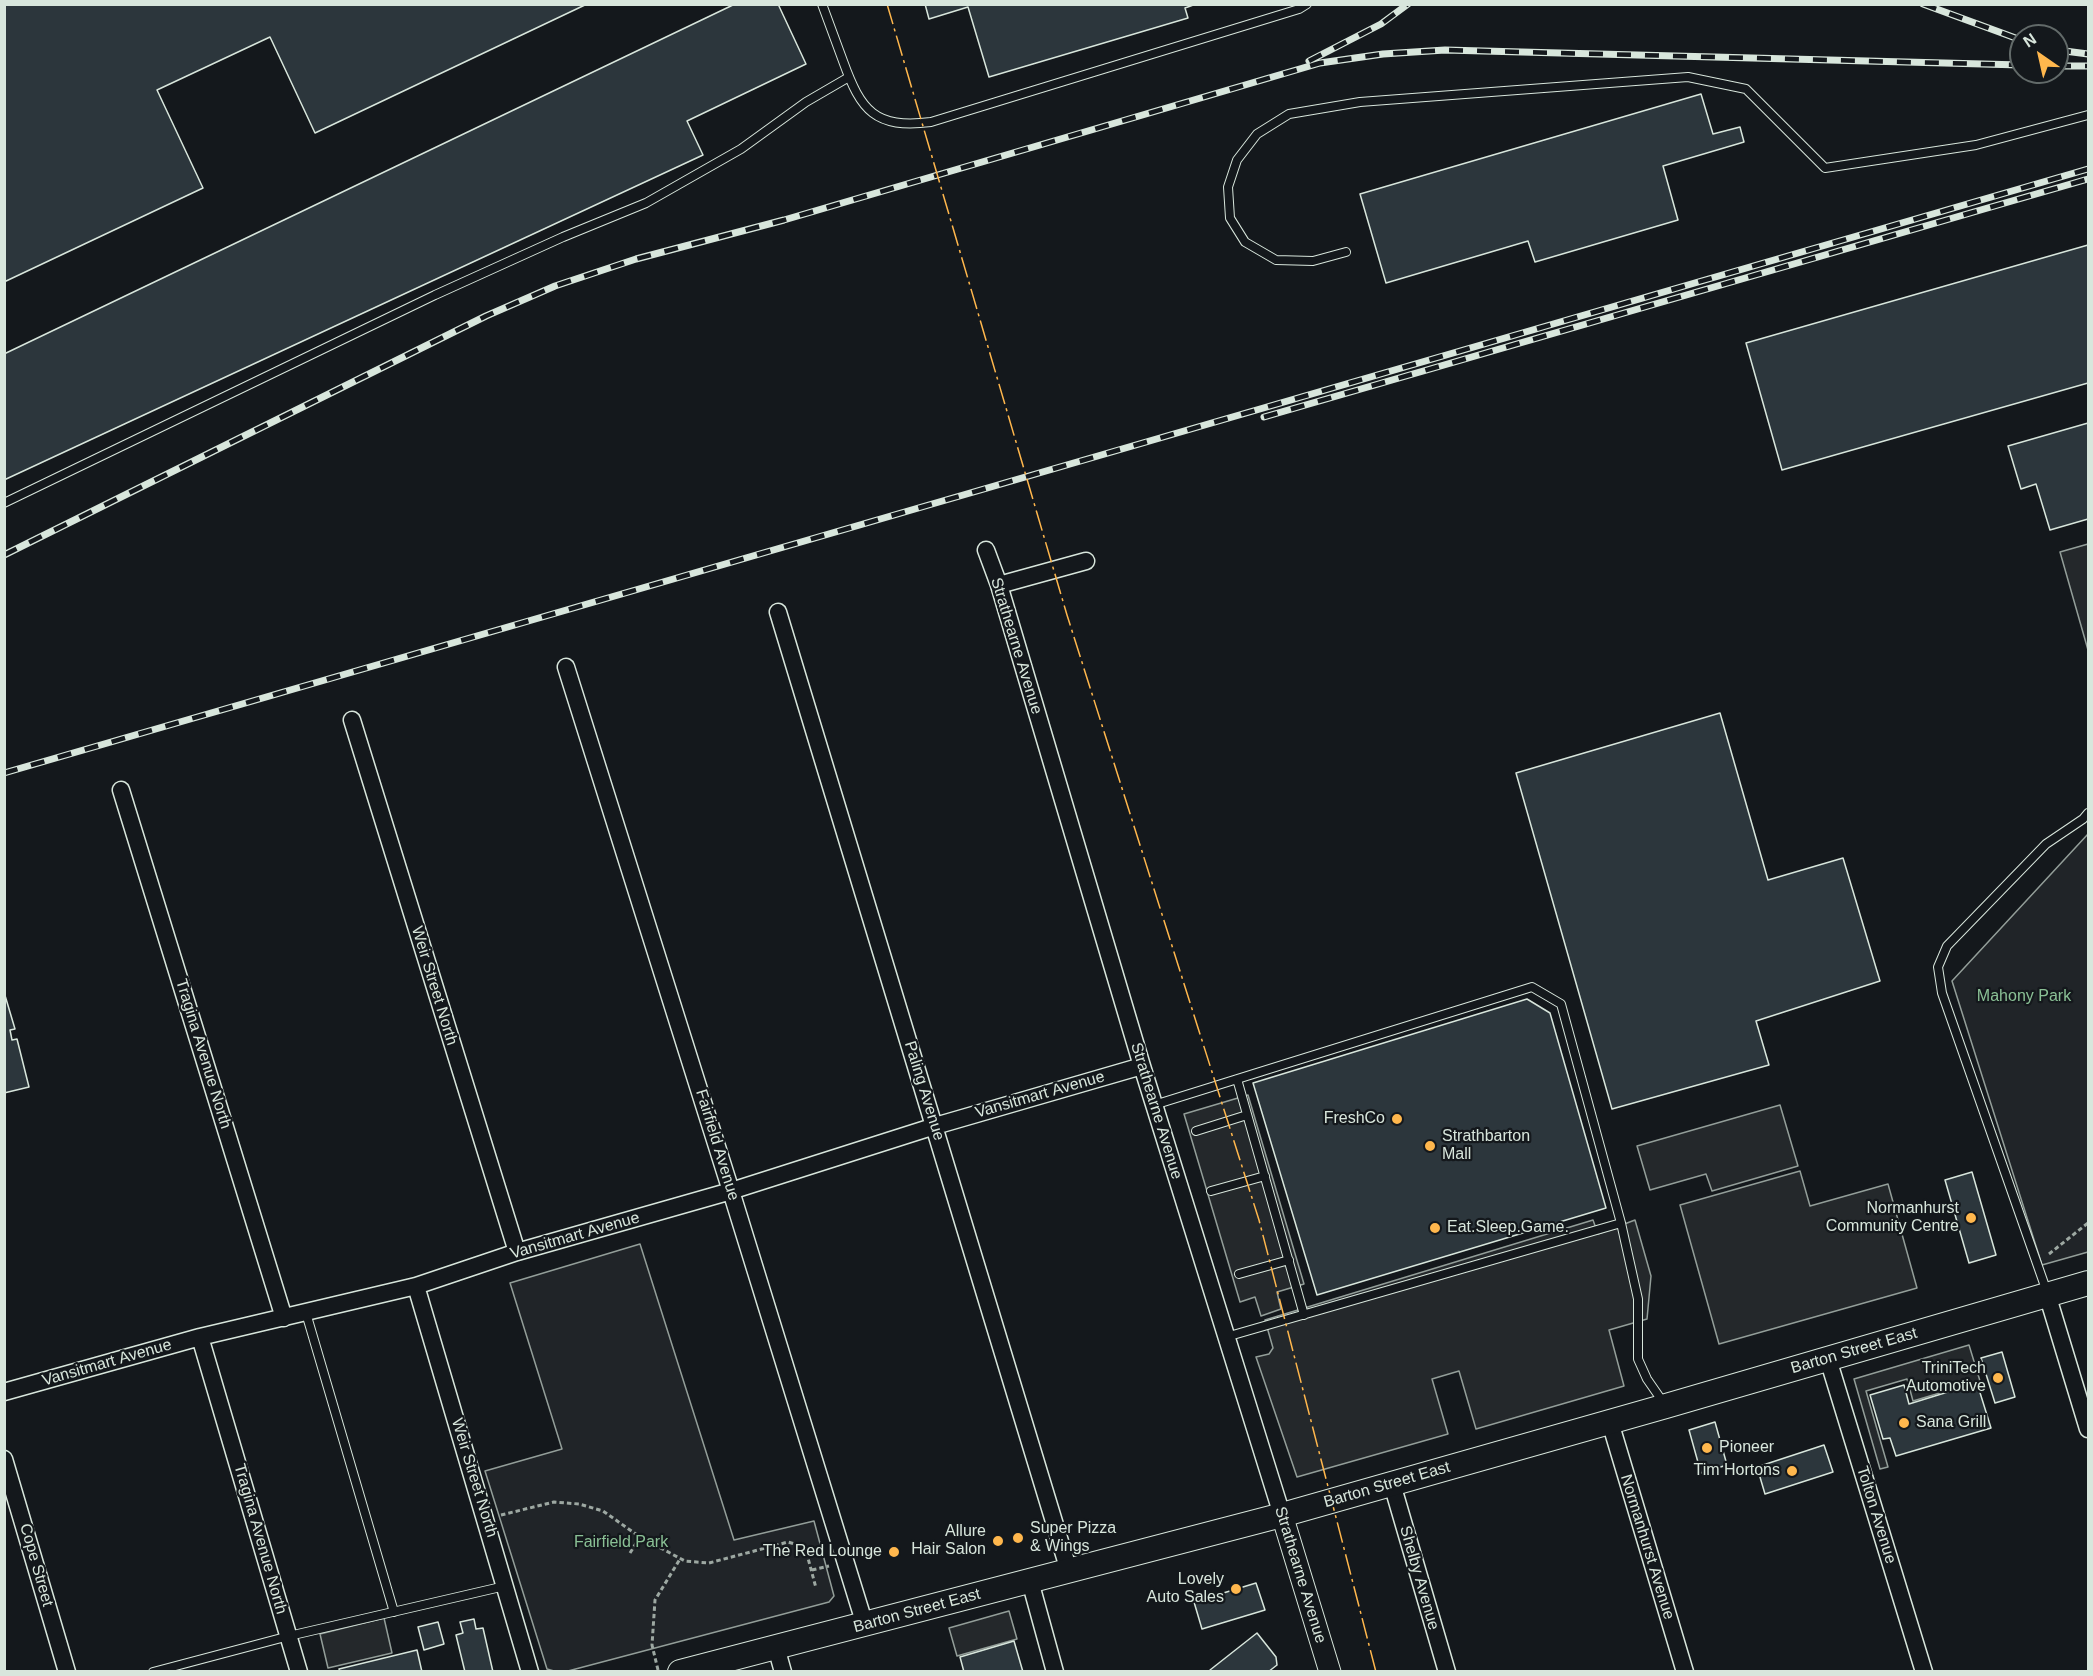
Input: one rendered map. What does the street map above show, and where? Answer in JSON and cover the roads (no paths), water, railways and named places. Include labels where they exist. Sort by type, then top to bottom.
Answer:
[{"type":"main road","name":"Barton Street East","points":[[680,1671],[1282,1515],[2088,1283]]},
{"type":"street","name":"Strathearne Avenue","points":[[986,550],[999,585],[1142,1066],[1330,1671]]},
{"type":"street","points":[[999,585],[1086,561]]},
{"type":"street","name":"Paling Avenue","points":[[778,612],[1069,1571]]},
{"type":"street","name":"Fairfield Avenue","points":[[566,667],[865,1624]]},
{"type":"street","name":"Weir Street North","points":[[352,720],[517,1252]]},
{"type":"street","name":"Tragina Avenue North","points":[[122,790],[284,1318]]},
{"type":"street","name":"Vansitmart Avenue","points":[[4,1392],[200,1337],[416,1286],[517,1252],[731,1191],[934,1126],[1142,1066]]},
{"type":"street","name":"Weir Street North","points":[[416,1286],[530,1671]]},
{"type":"street","points":[[2047,1294],[2088,1429]]},
{"type":"street","name":"Tragina Avenue North","points":[[200,1337],[299,1671]]},
{"type":"street","name":"Tolton Avenue","points":[[1828,1359],[1924,1671]]},
{"type":"street","name":"Normanhurst Avenue","points":[[1610,1422],[1685,1671]]},
{"type":"street","name":"Cope Street","points":[[4,1459],[67,1671]]},
{"type":"street","name":"Shelby Avenue","points":[[1392,1484],[1447,1671]]},
{"type":"street","points":[[1030,1581],[1055,1671]]},
{"type":"street","points":[[776,1647],[783,1671]]},
{"type":"lane","points":[[822,4],[849,77],[862,104],[888,120],[909,124],[931,122],[1121,65],[1299,9],[1307,4]]},
{"type":"lane","points":[[4,503],[435,295],[563,237],[646,203],[741,149],[806,102],[849,77]]},
{"type":"lane","points":[[1346,252],[1313,261],[1276,260],[1245,242],[1230,218],[1228,187],[1237,160],[1257,134],[1289,114],[1360,102],[1688,77],[1746,89],[1825,168],[1976,145],[2088,114]]},
{"type":"lane","points":[[2047,1294],[1942,993],[1938,966],[1947,946],[2046,844],[2088,813]]},
{"type":"lane","points":[[1154,1105],[1532,987],[1561,1004],[1621,1223],[1638,1299],[1638,1359],[1647,1379],[1666,1406]]},
{"type":"lane","points":[[1237,1079],[1304,1315]]},
{"type":"lane","points":[[1196,1131],[1247,1115]]},
{"type":"lane","points":[[1211,1191],[1264,1176]]},
{"type":"lane","points":[[1226,1337],[1621,1223]]},
{"type":"lane","points":[[1239,1274],[1288,1260]]},
{"type":"lane","points":[[306,1313],[394,1612]]},
{"type":"lane","points":[[153,1671],[289,1636],[506,1586]]},
{"type":"railway","points":[[1309,61],[1381,24],[1408,4]]},
{"type":"railway","points":[[1923,4],[2009,36]]},
{"type":"railway","points":[[4,555],[486,316],[555,286],[636,259],[784,220],[1320,63],[1383,54],[1445,50],[2009,65]]},
{"type":"railway","points":[[2069,52],[2088,54]]},
{"type":"railway","points":[[2069,66],[2088,66]]},
{"type":"railway","points":[[4,773],[2088,169]]},
{"type":"railway","points":[[1264,417],[2088,179]]},
{"type":"place","name":"FreshCo","points":[[1397,1119]]},
{"type":"place","name":"Strathbarton Mall","points":[[1430,1146]]},
{"type":"place","name":"Normanhurst Community Centre","points":[[1971,1218]]},
{"type":"place","name":"Eat.Sleep.Game.","points":[[1435,1228]]},
{"type":"place","name":"TriniTech Automotive","points":[[1998,1378]]},
{"type":"place","name":"Sana Grill","points":[[1904,1423]]},
{"type":"place","name":"Pioneer","points":[[1707,1448]]},
{"type":"place","name":"Tim Hortons","points":[[1792,1471]]},
{"type":"place","name":"Super Pizza & Wings","points":[[1018,1538]]},
{"type":"place","name":"Allure Hair Salon","points":[[998,1541]]},
{"type":"place","name":"The Red Lounge","points":[[894,1552]]},
{"type":"place","name":"Lovely Auto Sales","points":[[1236,1589]]},
{"type":"park label","name":"Mahony Park","points":[[2024,997]]},
{"type":"park label","name":"Fairfield Park","points":[[621,1543]]}]
